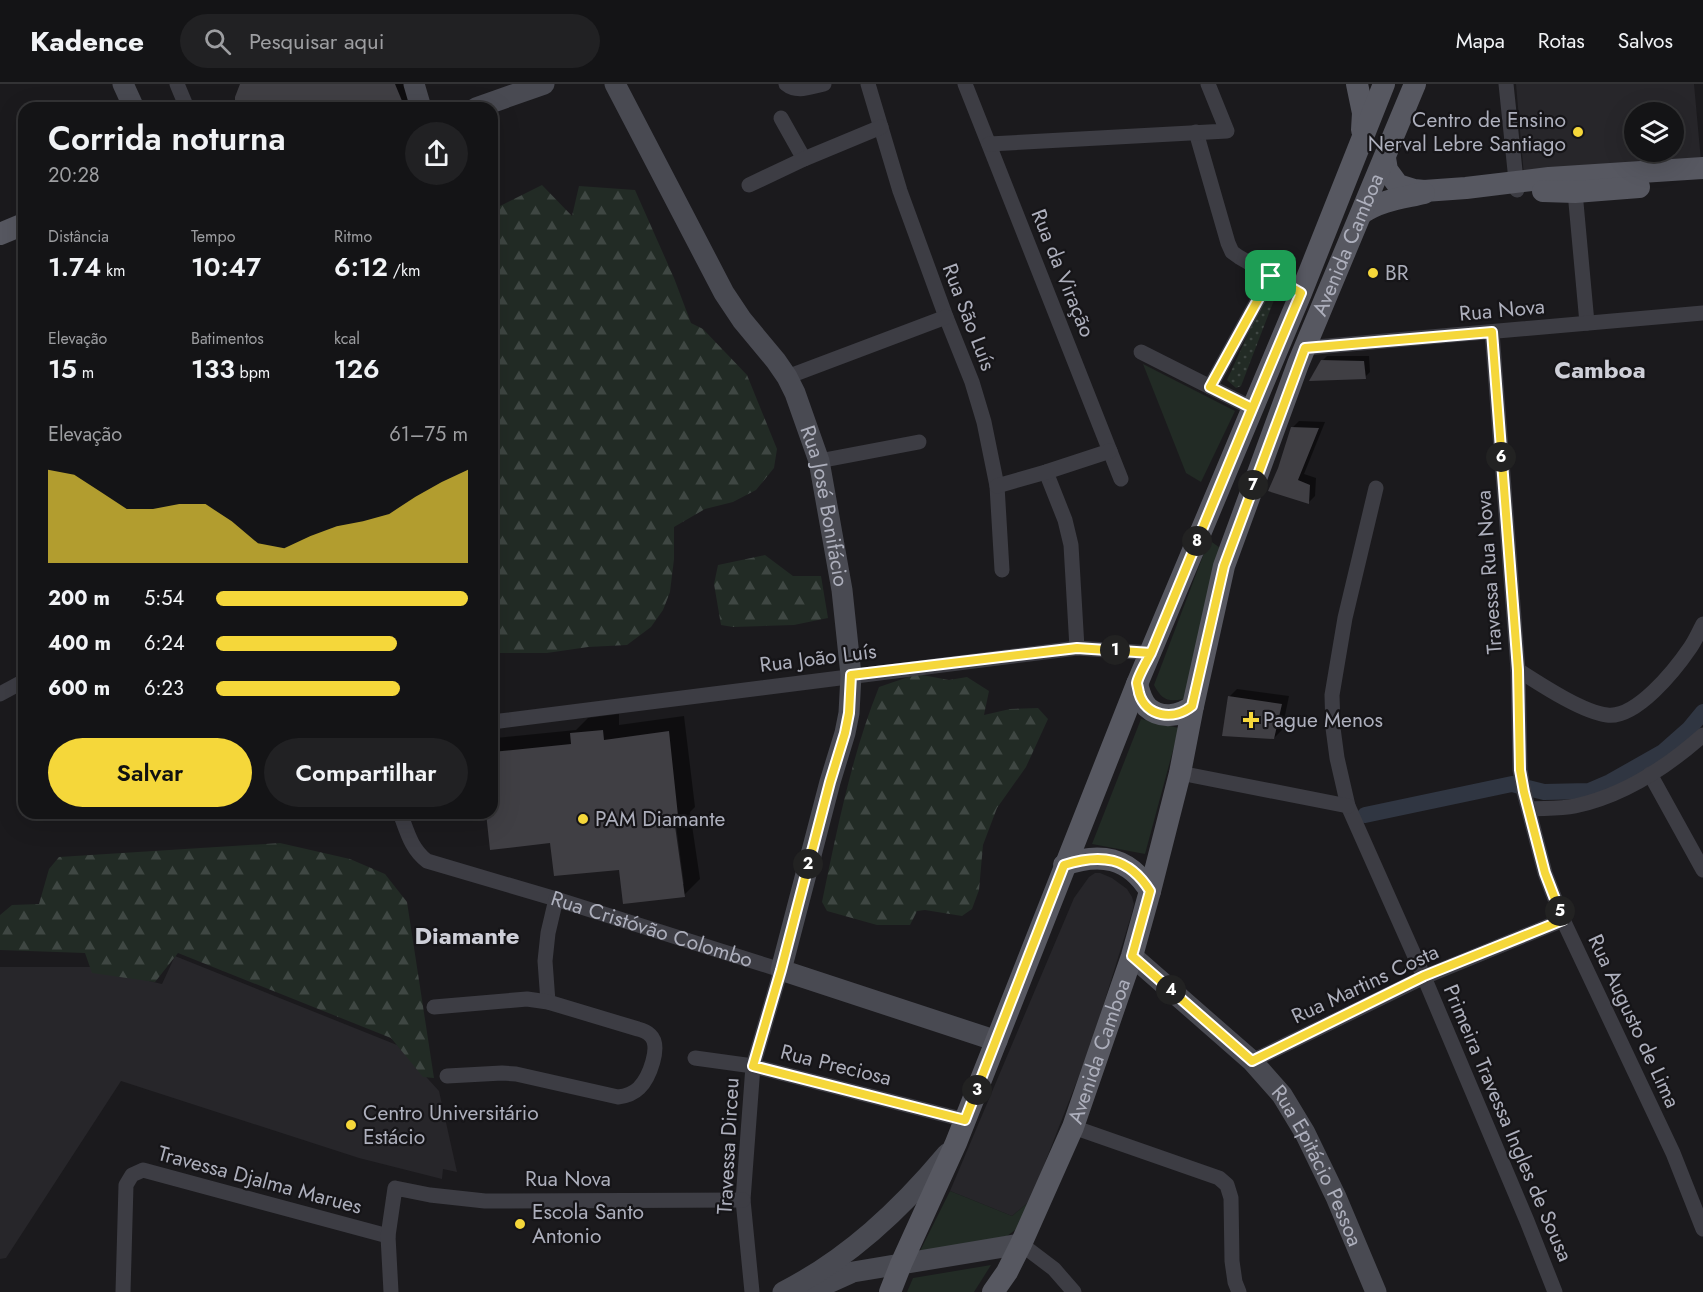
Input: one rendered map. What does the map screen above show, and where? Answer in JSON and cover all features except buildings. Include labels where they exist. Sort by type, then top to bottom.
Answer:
[{"type":"main road","points":[[1357,84],[1363,113],[1360,143]]},
{"type":"main road","name":"Avenida Camboa","points":[[890,1292],[956,1143],[1137,684],[1301,293],[1384,84]]},
{"type":"main road","name":"Avenida Camboa","points":[[993,1292],[1007,1272],[1021,1244],[1073,1127],[1132,956],[1180,772],[1192,706],[1224,566],[1305,348],[1415,84]]},
{"type":"main road","points":[[1385,158],[1387,170],[1398,185],[1414,190],[1516,186],[1575,192],[1703,183]]},
{"type":"main road","points":[[1516,186],[1549,178],[1703,168]]},
{"type":"main road","points":[[1362,213],[1376,205],[1438,190]]},
{"type":"main road","points":[[0,234],[18,226]]},
{"type":"main road","points":[[1137,684],[1140,697],[1146,706],[1156,713],[1175,715],[1187,711],[1192,706]]},
{"type":"main road","points":[[1064,865],[1086,859],[1111,860],[1125,865],[1136,873],[1150,891]]},
{"type":"street","points":[[123,84],[131,102]]},
{"type":"street","points":[[177,84],[184,102]]},
{"type":"street","points":[[414,84],[419,102]]},
{"type":"street","points":[[493,102],[543,84]]},
{"type":"street","name":"Rua José Bonifácio","points":[[615,84],[724,293],[742,320],[787,377],[819,461],[842,590],[851,675],[849,713],[781,970]]},
{"type":"street","points":[[786,84],[793,89],[824,84]]},
{"type":"street","name":"Rua São Luís","points":[[868,84],[900,191],[972,382],[984,422],[997,486],[1002,570]]},
{"type":"street","name":"Rua da Viração","points":[[965,84],[1121,479]]},
{"type":"street","points":[[989,144],[1227,130],[1208,84]]},
{"type":"street","points":[[1506,84],[1516,186]]},
{"type":"street","points":[[781,118],[804,159]]},
{"type":"street","points":[[749,185],[881,127]]},
{"type":"street","points":[[1196,132],[1232,252],[1248,264],[1301,293]]},
{"type":"street","points":[[1575,192],[1587,322]]},
{"type":"street","points":[[1210,387],[1271,276]]},
{"type":"street","name":"Rua Nova","points":[[1305,348],[1703,313]]},
{"type":"street","points":[[787,377],[946,317]]},
{"type":"street","name":"Travessa Rua Nova","points":[[1492,332],[1518,670],[1518,735],[1522,784],[1529,809]]},
{"type":"street","points":[[1140,352],[1252,408]]},
{"type":"street","points":[[819,461],[919,442]]},
{"type":"street","points":[[997,486],[1110,451]]},
{"type":"street","points":[[1046,472],[1065,520],[1071,545],[1077,648]]},
{"type":"street","name":"Primeira Travessa Ingles de Sousa","points":[[1376,488],[1345,618],[1332,695],[1337,758],[1348,806],[1424,976],[1555,1292]]},
{"type":"street","points":[[1518,670],[1546,688],[1589,710],[1609,716],[1624,713],[1655,689],[1677,666],[1703,624]]},
{"type":"street","name":"Rua João Luís","points":[[498,721],[1077,648],[1151,653]]},
{"type":"street","points":[[1529,809],[1573,807],[1599,799],[1635,783],[1681,755],[1703,735]]},
{"type":"street","points":[[1180,772],[1348,806]]},
{"type":"street","points":[[1650,774],[1703,870]]},
{"type":"street","name":"Rua Augusto de Lima","points":[[1529,809],[1545,873],[1563,920],[1673,1153],[1703,1229]]},
{"type":"street","name":"Rua Cristóvão Colombo","points":[[402,819],[413,846],[428,861],[781,970],[997,1041]]},
{"type":"street","points":[[548,1002],[545,961],[548,933],[556,899]]},
{"type":"street","name":"Rua Martins Costa","points":[[1252,1061],[1424,976],[1563,920]]},
{"type":"street","name":"Rua Epitácio Pessoa","points":[[1132,956],[1252,1061],[1282,1095],[1305,1133],[1336,1197],[1376,1292]]},
{"type":"street","name":"Travessa Dirceu","points":[[752,1292],[743,1200],[753,1066],[781,970]]},
{"type":"street","points":[[434,1007],[527,999],[548,1002],[638,1029],[650,1034],[655,1041],[656,1052],[645,1080],[629,1095],[618,1097],[516,1074],[447,1076]]},
{"type":"street","name":"Rua Preciosa","points":[[695,1058],[753,1066],[965,1120]]},
{"type":"street","points":[[1073,1127],[1219,1178],[1227,1185],[1231,1198],[1232,1261],[1239,1292]]},
{"type":"street","points":[[783,1292],[831,1265],[872,1232],[919,1187],[956,1143]]},
{"type":"street","name":"Travessa Djalma Marues","points":[[123,1292],[126,1185],[132,1175],[143,1170],[388,1236]]},
{"type":"street","name":"Rua Nova","points":[[388,1236],[395,1188],[430,1195],[485,1201],[743,1200]]},
{"type":"street","points":[[388,1236],[391,1292]]},
{"type":"street","points":[[808,1292],[835,1278],[853,1272],[1021,1244],[1054,1269],[1074,1292]]},
{"type":"shaded area","name":"Centro de Ensino Nerval Lebre Santiago","points":[[1516,84],[1694,84],[1701,161],[1524,176]]},
{"type":"shaded area","points":[[1095,873],[1112,878],[1127,889],[1134,904],[1132,913],[1091,1045],[1030,1201],[1012,1216],[950,1191],[1074,898],[1089,877]]},
{"type":"shaded area","name":"Centro Universitário Estácio","points":[[175,956],[397,1045],[439,1091],[457,1172],[443,1169],[442,1179],[359,1158],[121,1081],[6,1258],[0,1259],[0,967],[90,967],[162,984]]},
{"type":"green space","points":[[542,185],[572,216],[579,186],[635,190],[691,323],[703,329],[747,375],[777,449],[774,468],[756,490],[733,502],[705,509],[674,527],[674,559],[670,592],[663,610],[651,627],[627,645],[588,647],[547,653],[498,653],[498,207]]},
{"type":"green space","points":[[1271,284],[1279,287],[1241,386],[1236,388],[1227,380]]},
{"type":"green space","points":[[1143,364],[1235,411],[1201,482],[1186,473]]},
{"type":"green space","points":[[1209,540],[1223,550],[1184,699],[1169,700],[1160,694],[1154,685]]},
{"type":"green space","points":[[765,555],[793,576],[821,576],[828,618],[794,625],[733,627],[721,625],[714,584],[718,565]]},
{"type":"green space","points":[[917,674],[949,680],[967,677],[989,691],[984,715],[1010,709],[1038,708],[1048,719],[1026,767],[997,808],[983,845],[979,890],[972,909],[962,916],[925,910],[917,911],[910,925],[877,925],[827,911],[822,902],[839,821],[860,740],[879,687]]},
{"type":"green space","points":[[1141,719],[1179,728],[1145,854],[1092,844]]},
{"type":"green space","points":[[280,843],[350,859],[385,874],[407,902],[434,1078],[423,1077],[391,1038],[178,953],[155,982],[92,973],[85,953],[0,950],[0,915],[12,905],[39,904],[49,869],[59,857]]},
{"type":"green space","points":[[950,1191],[1012,1216],[1030,1201],[1018,1228],[1007,1236],[919,1253]]},
{"type":"green space","points":[[991,1265],[974,1292],[907,1292],[913,1278]]},
{"type":"waterway","points":[[1365,815],[1512,784],[1544,792],[1589,791],[1610,782],[1663,752],[1689,729],[1703,712]]},
{"type":"place","name":"Centro de Ensino Nerval Lebre Santiago","points":[[1578,132]]},
{"type":"place","name":"BR","points":[[1373,273]]},
{"type":"place","name":"Pague Menos","points":[[1251,720]]},
{"type":"place","name":"PAM Diamante","points":[[583,819]]},
{"type":"place","name":"Centro Universitário Estácio","points":[[351,1125]]},
{"type":"place","name":"Escola Santo Antonio","points":[[520,1224]]},
{"type":"district","name":"Camboa","points":[[1600,370]]},
{"type":"district","name":"Diamante","points":[[467,936]]},
{"type":"route","points":[[1271,276],[1210,387],[1252,408],[1151,653],[1137,684],[1140,697],[1146,706],[1156,713],[1169,716],[1181,714],[1192,706],[1224,566],[1305,348],[1492,332],[1518,670],[1520,770],[1545,873],[1563,920],[1424,976],[1252,1061],[1132,956],[1150,891],[1144,882],[1125,865],[1098,858],[1086,859],[1064,865],[965,1120],[753,1066],[845,733],[849,713],[851,675],[1077,648],[1151,653],[1301,293],[1271,276]]}]
